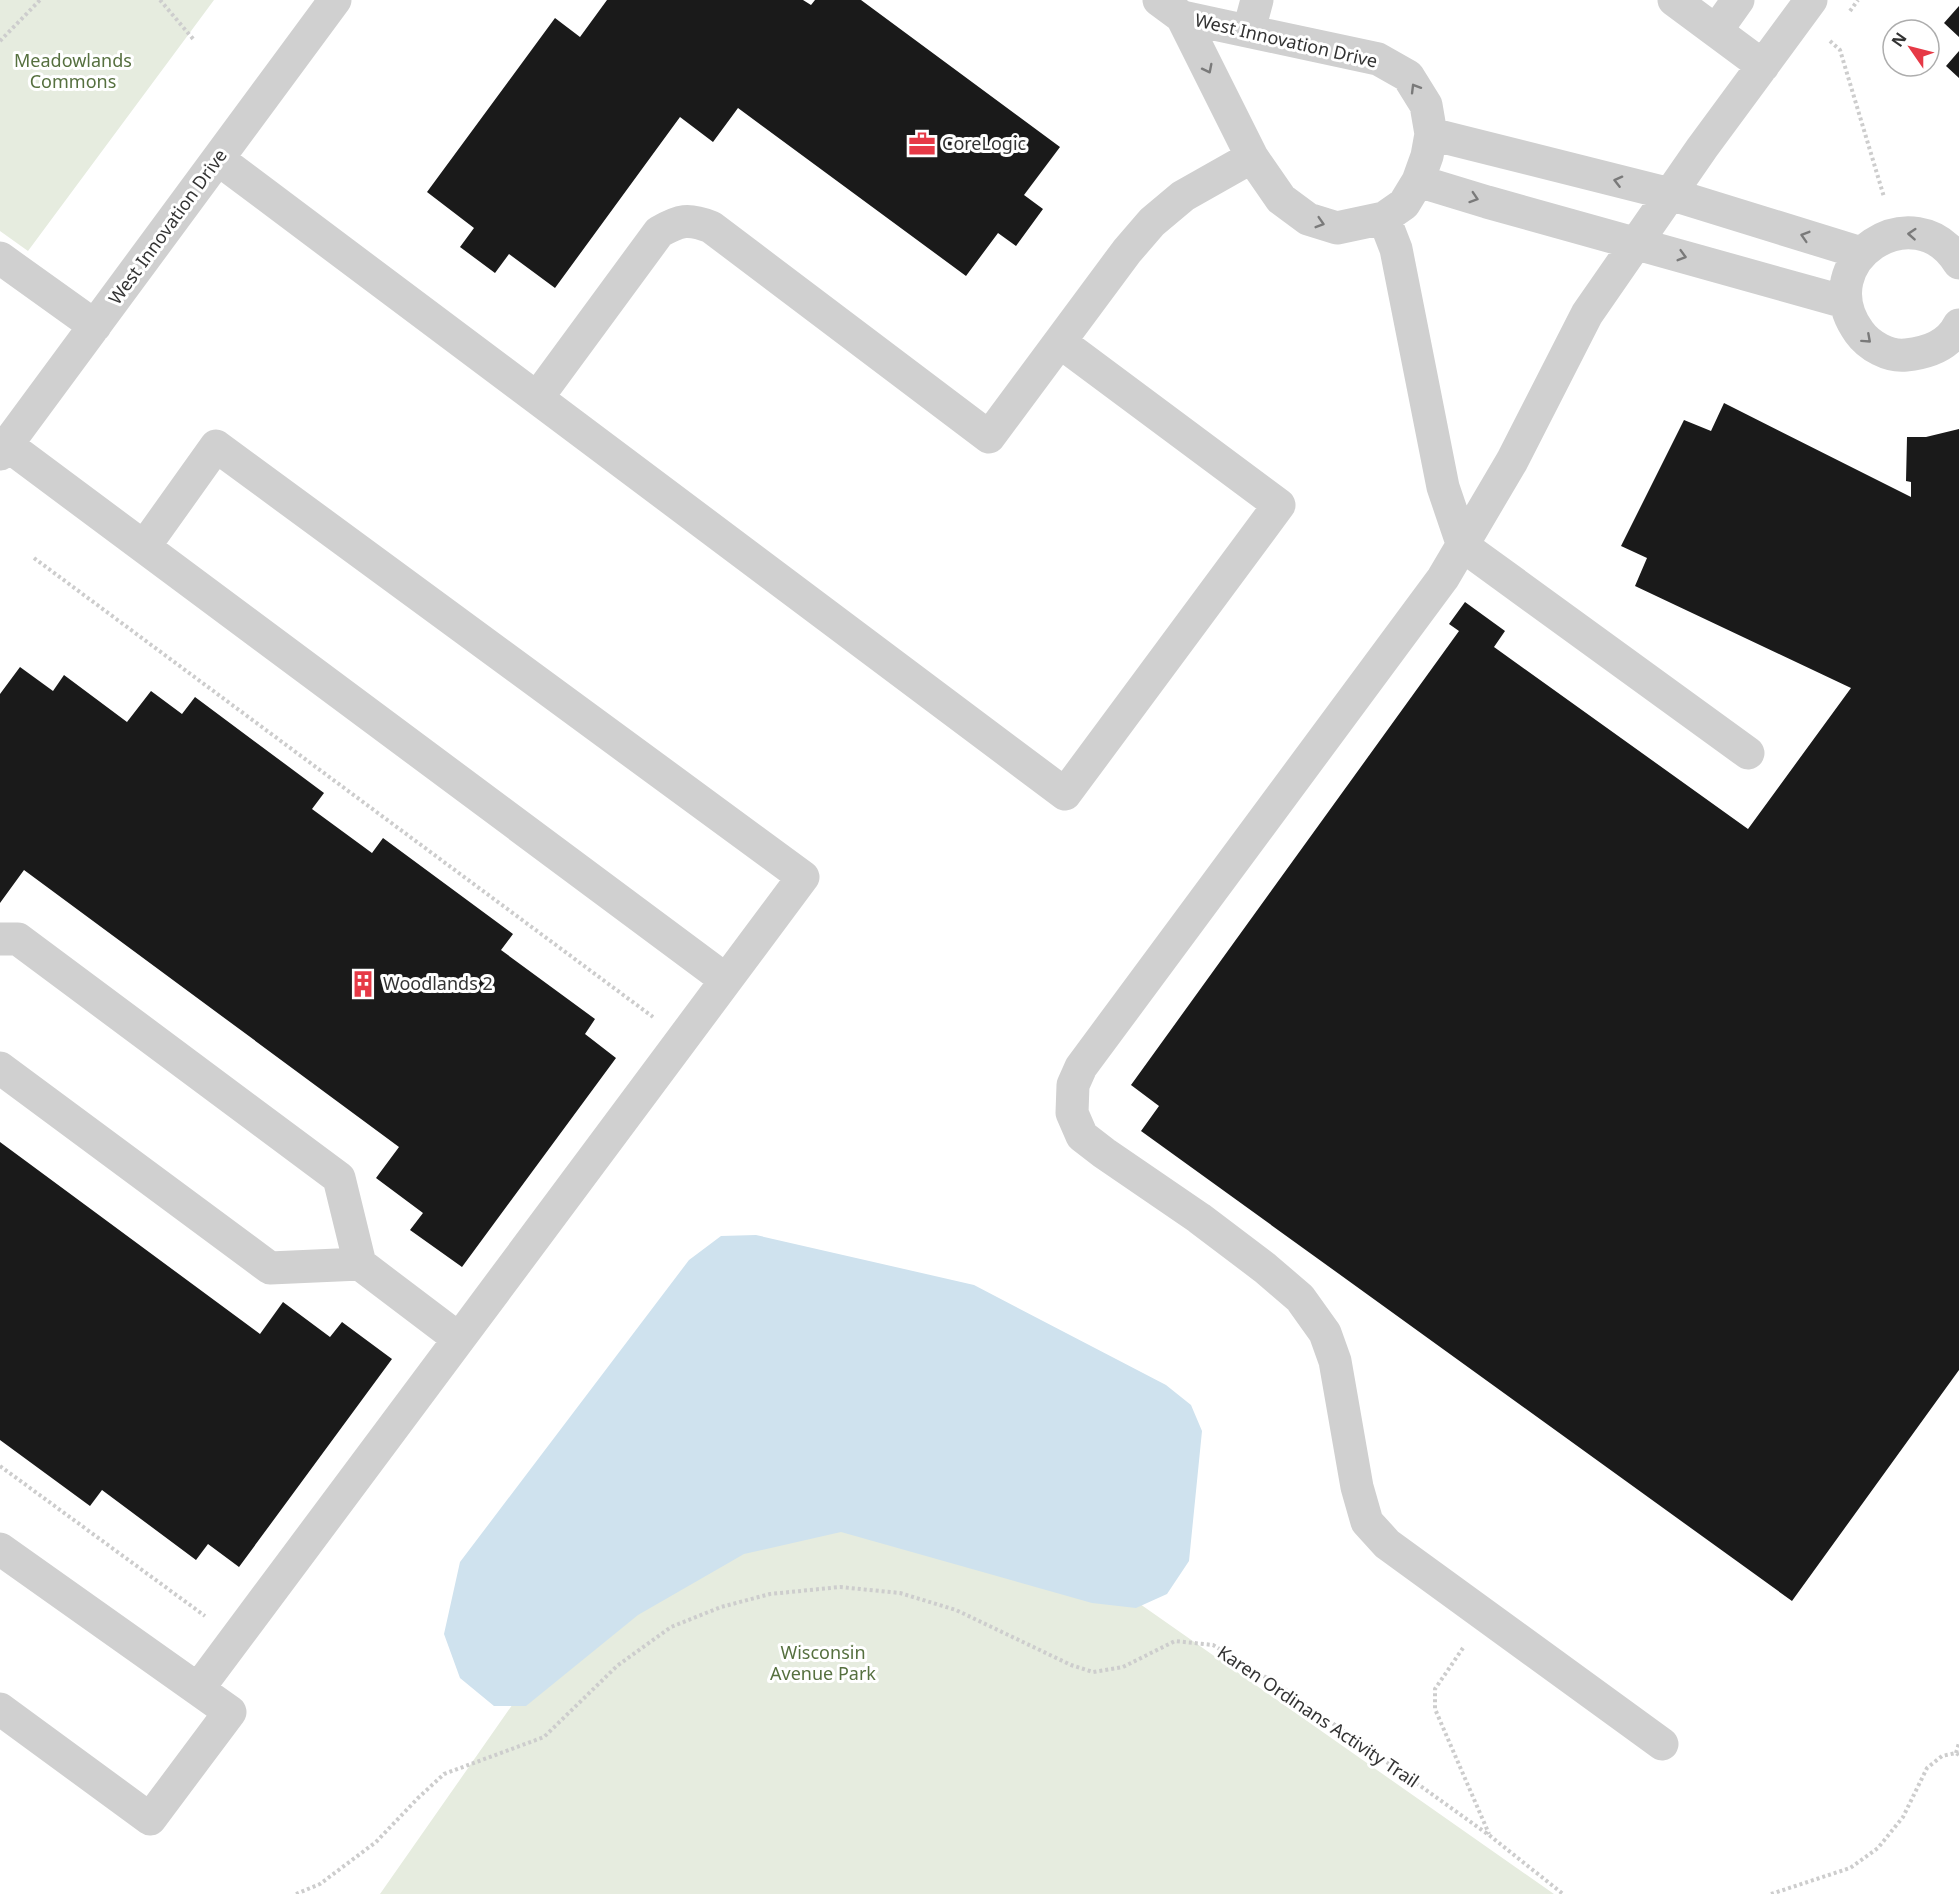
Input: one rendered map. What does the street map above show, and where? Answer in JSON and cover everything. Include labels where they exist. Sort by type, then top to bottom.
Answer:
[{"type":"street","name":"West Innovation Drive","points":[[3,449],[335,0]]},
{"type":"street","points":[[1674,0],[1763,66]]},
{"type":"street","points":[[1716,31],[1738,0]]},
{"type":"street","points":[[1662,1744],[1387,1544],[1367,1522],[1358,1487],[1335,1361],[1325,1334],[1300,1298],[1199,1218],[1082,1136],[1072,1113],[1073,1084],[1081,1067],[1443,578],[1512,460],[1587,314],[1670,194],[1811,0]]},
{"type":"street","name":"West Innovation Drive","points":[[1170,9],[1253,15],[1378,59],[1408,76],[1426,105],[1431,134],[1427,156],[1418,181],[1404,204],[1384,218],[1337,228],[1308,219],[1281,199],[1252,157],[1170,9]]},
{"type":"street","points":[[1431,134],[1670,194],[1861,253]]},
{"type":"street","points":[[537,398],[659,232],[675,222],[694,220],[711,227],[988,436],[1127,251],[1152,222],[1183,196],[1252,157]]},
{"type":"street","points":[[218,159],[1065,794],[1279,505],[1060,342]]},
{"type":"street","points":[[1418,181],[1845,302]]},
{"type":"street","points":[[1384,218],[1396,249],[1443,488],[1462,546],[1748,753]]},
{"type":"street","points":[[1959,263],[1953,254],[1937,241],[1918,233],[1897,234],[1877,240],[1861,253],[1851,267],[1846,285],[1845,302],[1852,322],[1863,338],[1880,350],[1901,356],[1922,354],[1940,345],[1956,331],[1959,325]]},
{"type":"street","points":[[0,258],[95,326]]},
{"type":"street","points":[[144,547],[216,446],[804,876],[198,1689]]},
{"type":"street","points":[[3,449],[144,547],[726,980]]},
{"type":"street","points":[[0,939],[18,939],[339,1178],[360,1264],[459,1339]]},
{"type":"street","points":[[0,1068],[270,1268],[360,1264]]},
{"type":"street","points":[[0,1549],[231,1712],[150,1819],[0,1709]]},
{"type":"path","points":[[0,41],[40,0]]},
{"type":"path","points":[[160,0],[194,40]]},
{"type":"path","points":[[1846,16],[1858,0]]},
{"type":"path","points":[[1835,32],[1829,40],[1840,50],[1887,207]]},
{"type":"path","points":[[34,558],[682,1039]]},
{"type":"path","points":[[0,1466],[235,1639]]},
{"type":"path","name":"Karen Ordinans Activity Trail","points":[[296,1894],[320,1884],[376,1842],[444,1773],[544,1737],[617,1666],[671,1627],[720,1607],[770,1594],[840,1587],[900,1593],[956,1610],[1071,1665],[1093,1672],[1122,1667],[1175,1641],[1213,1645],[1283,1688],[1489,1835],[1563,1894]]},
{"type":"path","points":[[1485,1616],[1435,1689],[1435,1709],[1489,1835]]},
{"type":"path","points":[[1771,1894],[1851,1868],[1878,1848],[1903,1817],[1927,1768],[1942,1756],[1957,1754],[1959,1743]]},
{"type":"green space","name":"Meadowlands Commons","points":[[0,0],[214,0],[28,251],[0,231]]},
{"type":"green space","name":"Wisconsin Avenue Park","points":[[766,1342],[1554,1894],[380,1894]]},
{"type":"water","points":[[756,1235],[974,1285],[1166,1385],[1191,1405],[1202,1431],[1189,1561],[1167,1594],[1136,1608],[1092,1603],[841,1532],[744,1554],[638,1615],[526,1706],[494,1706],[460,1678],[444,1634],[460,1562],[689,1260],[721,1236]]},
{"type":"building","name":"CoreLogic","points":[[607,0],[803,0],[811,5],[815,0],[861,0],[1060,147],[1024,195],[1043,209],[1016,246],[998,233],[966,276],[738,108],[713,142],[680,117],[555,288],[509,254],[495,273],[460,247],[474,228],[427,192],[555,18],[580,37]]},
{"type":"building","points":[[1959,6],[1959,37],[1944,23]]},
{"type":"building","points":[[1959,51],[1959,78],[1946,66]]},
{"type":"building","points":[[1724,403],[1911,497],[1911,482],[1906,481],[1907,437],[1926,437],[1959,429],[1959,1370],[1792,1601],[1141,1131],[1159,1106],[1131,1085],[1459,631],[1449,624],[1465,602],[1505,631],[1494,647],[1748,829],[1851,688],[1635,586],[1647,558],[1621,546],[1684,420],[1711,431]]},
{"type":"building","name":"Woodlands 2","points":[[20,667],[53,691],[64,675],[127,722],[151,691],[182,714],[195,697],[324,793],[312,809],[372,853],[383,838],[513,934],[501,950],[595,1019],[585,1034],[616,1058],[462,1267],[410,1230],[423,1213],[376,1178],[399,1147],[24,870],[0,903],[0,694]]},
{"type":"building","points":[[0,1142],[260,1334],[283,1302],[330,1337],[342,1322],[392,1359],[239,1567],[208,1544],[196,1560],[102,1490],[90,1506],[0,1440]]},
{"type":"place","name":"CoreLogic","points":[[922,144]]},
{"type":"place","name":"Woodlands 2","points":[[363,984]]}]
